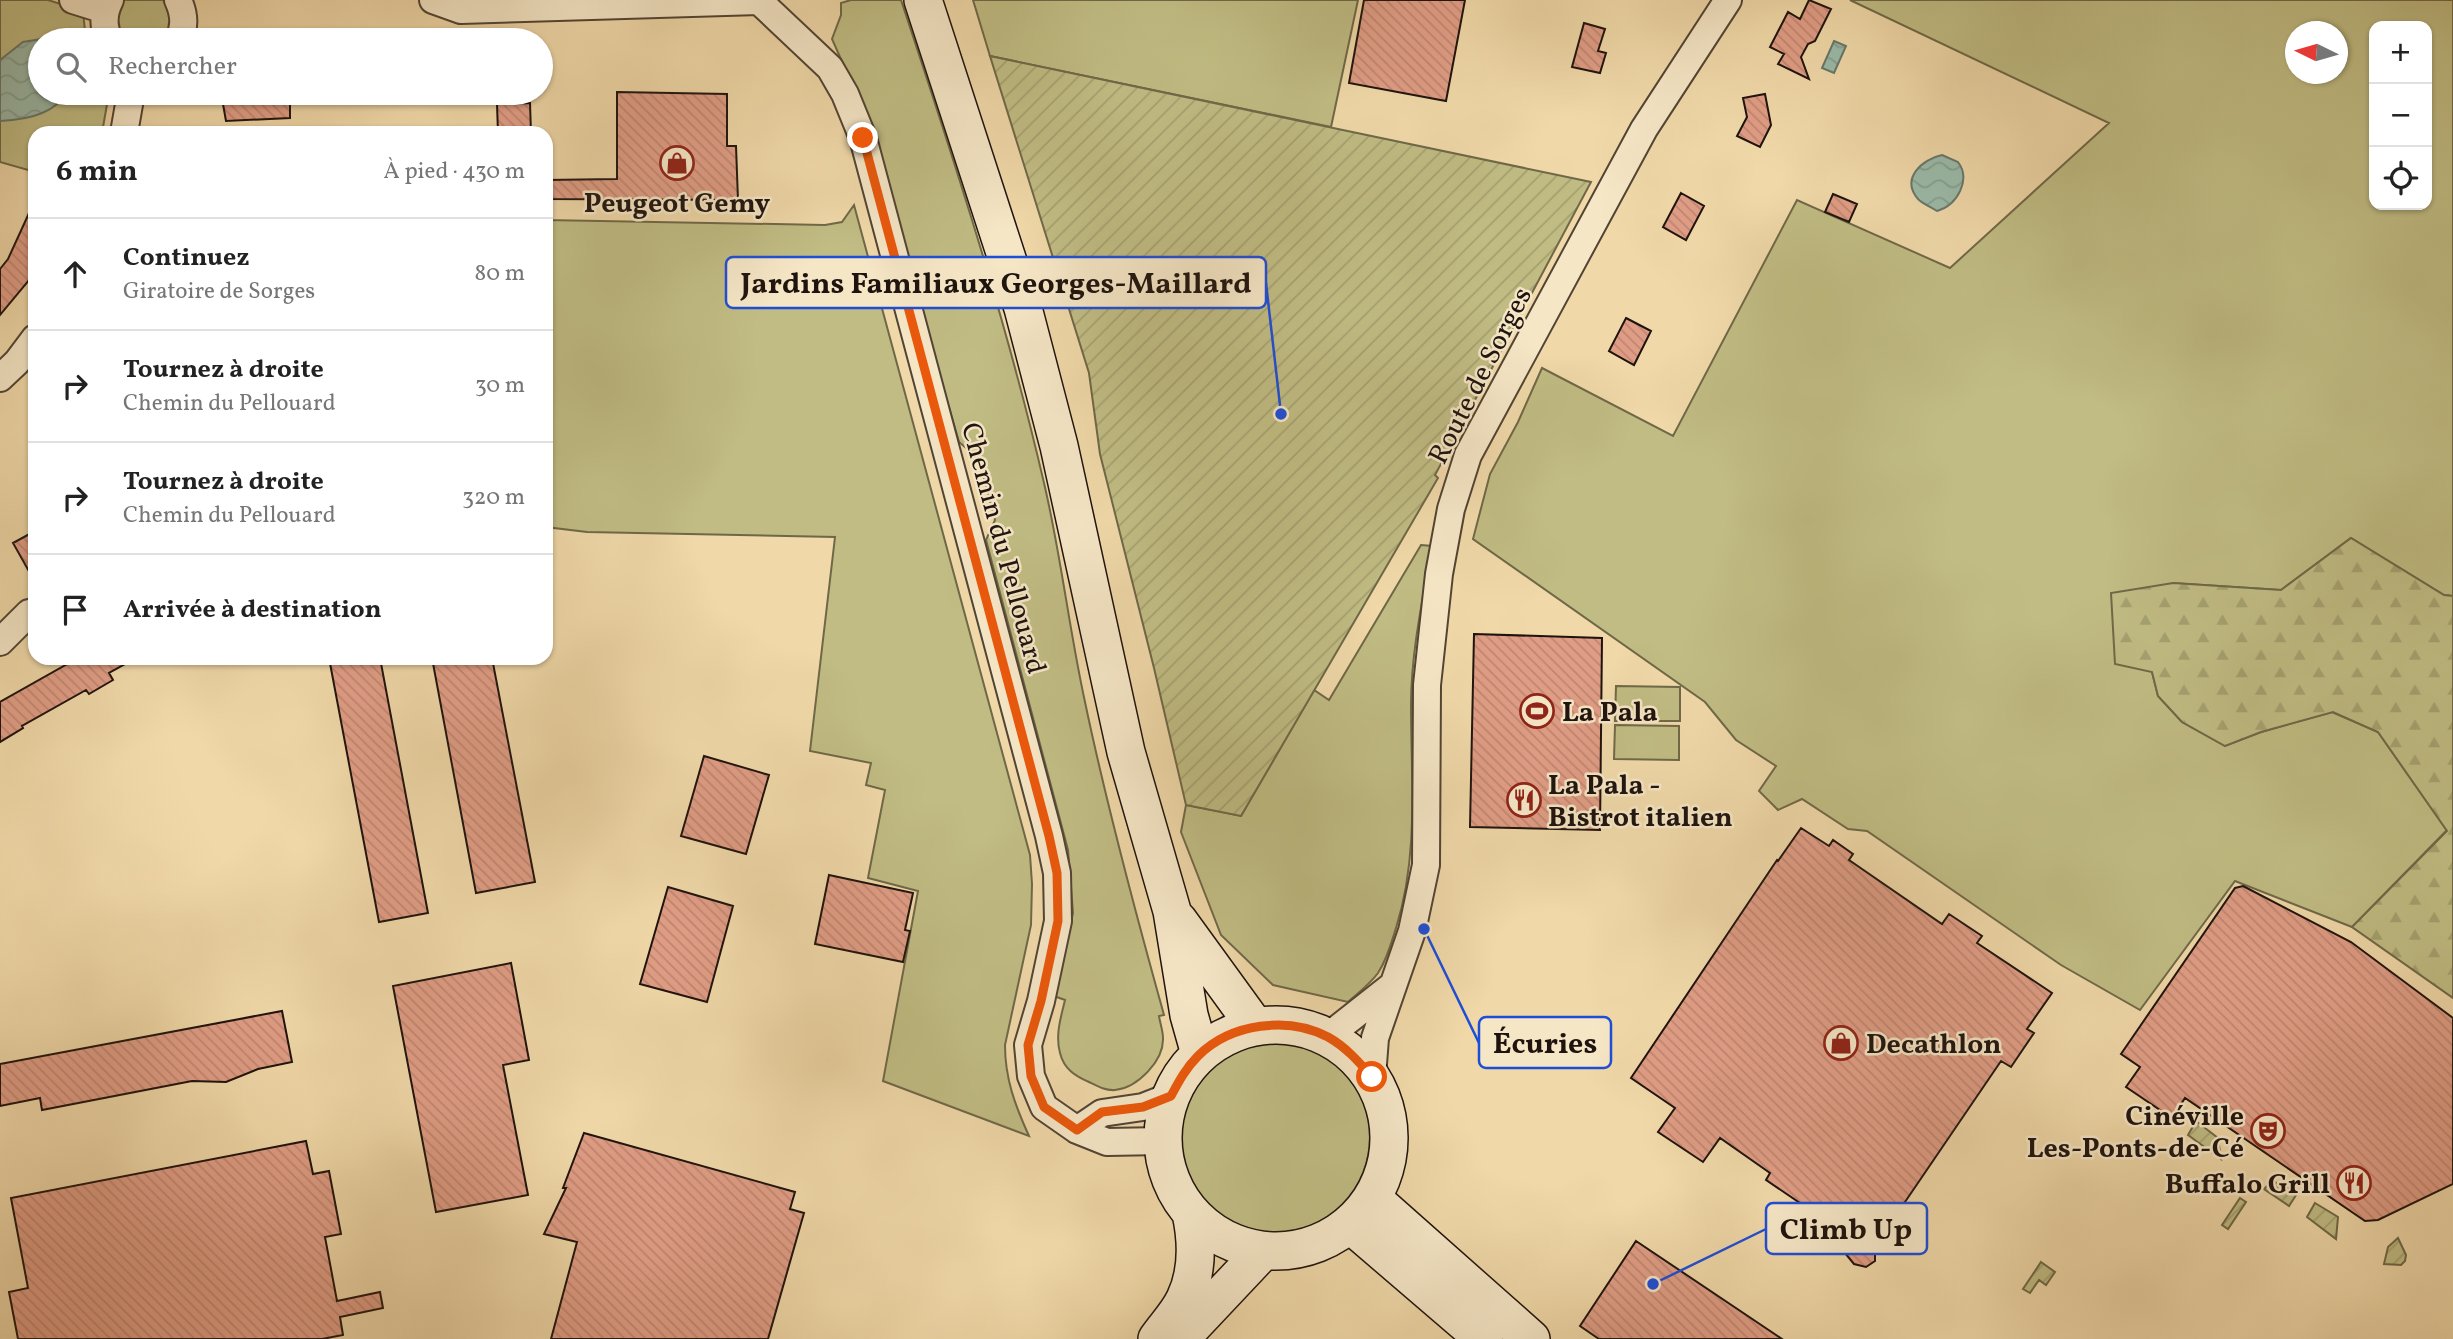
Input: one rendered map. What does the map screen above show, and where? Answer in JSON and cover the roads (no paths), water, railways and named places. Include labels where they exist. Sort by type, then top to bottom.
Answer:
[{"type":"main road","points":[[923,0],[1023,308],[1059,446],[1126,752],[1172,911],[1189,1015],[1200,1054]]},
{"type":"main road","points":[[1172,911],[1255,1026]]},
{"type":"main road","points":[[1255,1026],[1292,1026],[1327,1037],[1352,1054],[1372,1077],[1382,1097],[1389,1131],[1386,1166],[1361,1211],[1324,1241],[1294,1250],[1263,1251],[1236,1244],[1212,1231],[1191,1213],[1171,1180],[1163,1141],[1164,1118],[1171,1096],[1183,1073],[1200,1054],[1226,1036],[1255,1026]]},
{"type":"main road","points":[[1361,1211],[1484,1339]]},
{"type":"main road","points":[[1361,1211],[1531,1339]]},
{"type":"main road","points":[[1157,1339],[1185,1299],[1190,1285],[1196,1245],[1191,1213]]},
{"type":"main road","points":[[1181,1339],[1263,1251]]},
{"type":"street","points":[[73,0],[107,5],[106,28]]},
{"type":"street","points":[[178,0],[184,22],[182,28]]},
{"type":"street","points":[[433,0],[461,10],[760,1]]},
{"type":"street","name":"Route de Sorges","points":[[1372,1077],[1376,1038],[1412,932],[1426,865],[1429,671],[1439,574],[1446,535],[1468,454],[1644,129],[1728,0]]},
{"type":"street","name":"Chemin du Pellouard","points":[[760,1],[830,68],[845,94],[863,138],[1049,836],[1057,873],[1058,921],[1041,1001],[1028,1045],[1031,1076],[1044,1107],[1077,1130],[1107,1142],[1163,1141]]},
{"type":"street","points":[[125,126],[129,105]]},
{"type":"street","points":[[0,378],[28,347]]},
{"type":"street","points":[[0,642],[28,614]]},
{"type":"street","points":[[1327,1037],[1393,985]]},
{"type":"street","points":[[1077,1130],[1102,1112],[1143,1107],[1171,1096]]},
{"type":"water","points":[[28,41],[28,105],[56,105],[28,118],[0,121],[0,60]]},
{"type":"water","points":[[1834,41],[1846,46],[1834,73],[1822,68]]},
{"type":"water","points":[[1942,155],[1958,162],[1962,169],[1963,183],[1951,203],[1937,211],[1918,199],[1911,184],[1921,165]]},
{"type":"place","name":"Peugeot Gemy","points":[[677,163]]},
{"type":"place","name":"Jardins Familiaux Georges-Maillard","points":[[1281,414]]},
{"type":"place","name":"La Pala","points":[[1537,711]]},
{"type":"place","name":"La Pala - Bistrot italien","points":[[1524,800]]},
{"type":"place","name":"Écuries","points":[[1424,929]]},
{"type":"place","name":"Decathlon","points":[[1841,1043]]},
{"type":"place","name":"Cinéville Les-Ponts-de-Cé","points":[[2268,1131]]},
{"type":"place","name":"Buffalo Grill","points":[[2354,1183]]},
{"type":"place","name":"Climb Up","points":[[1653,1284]]}]
